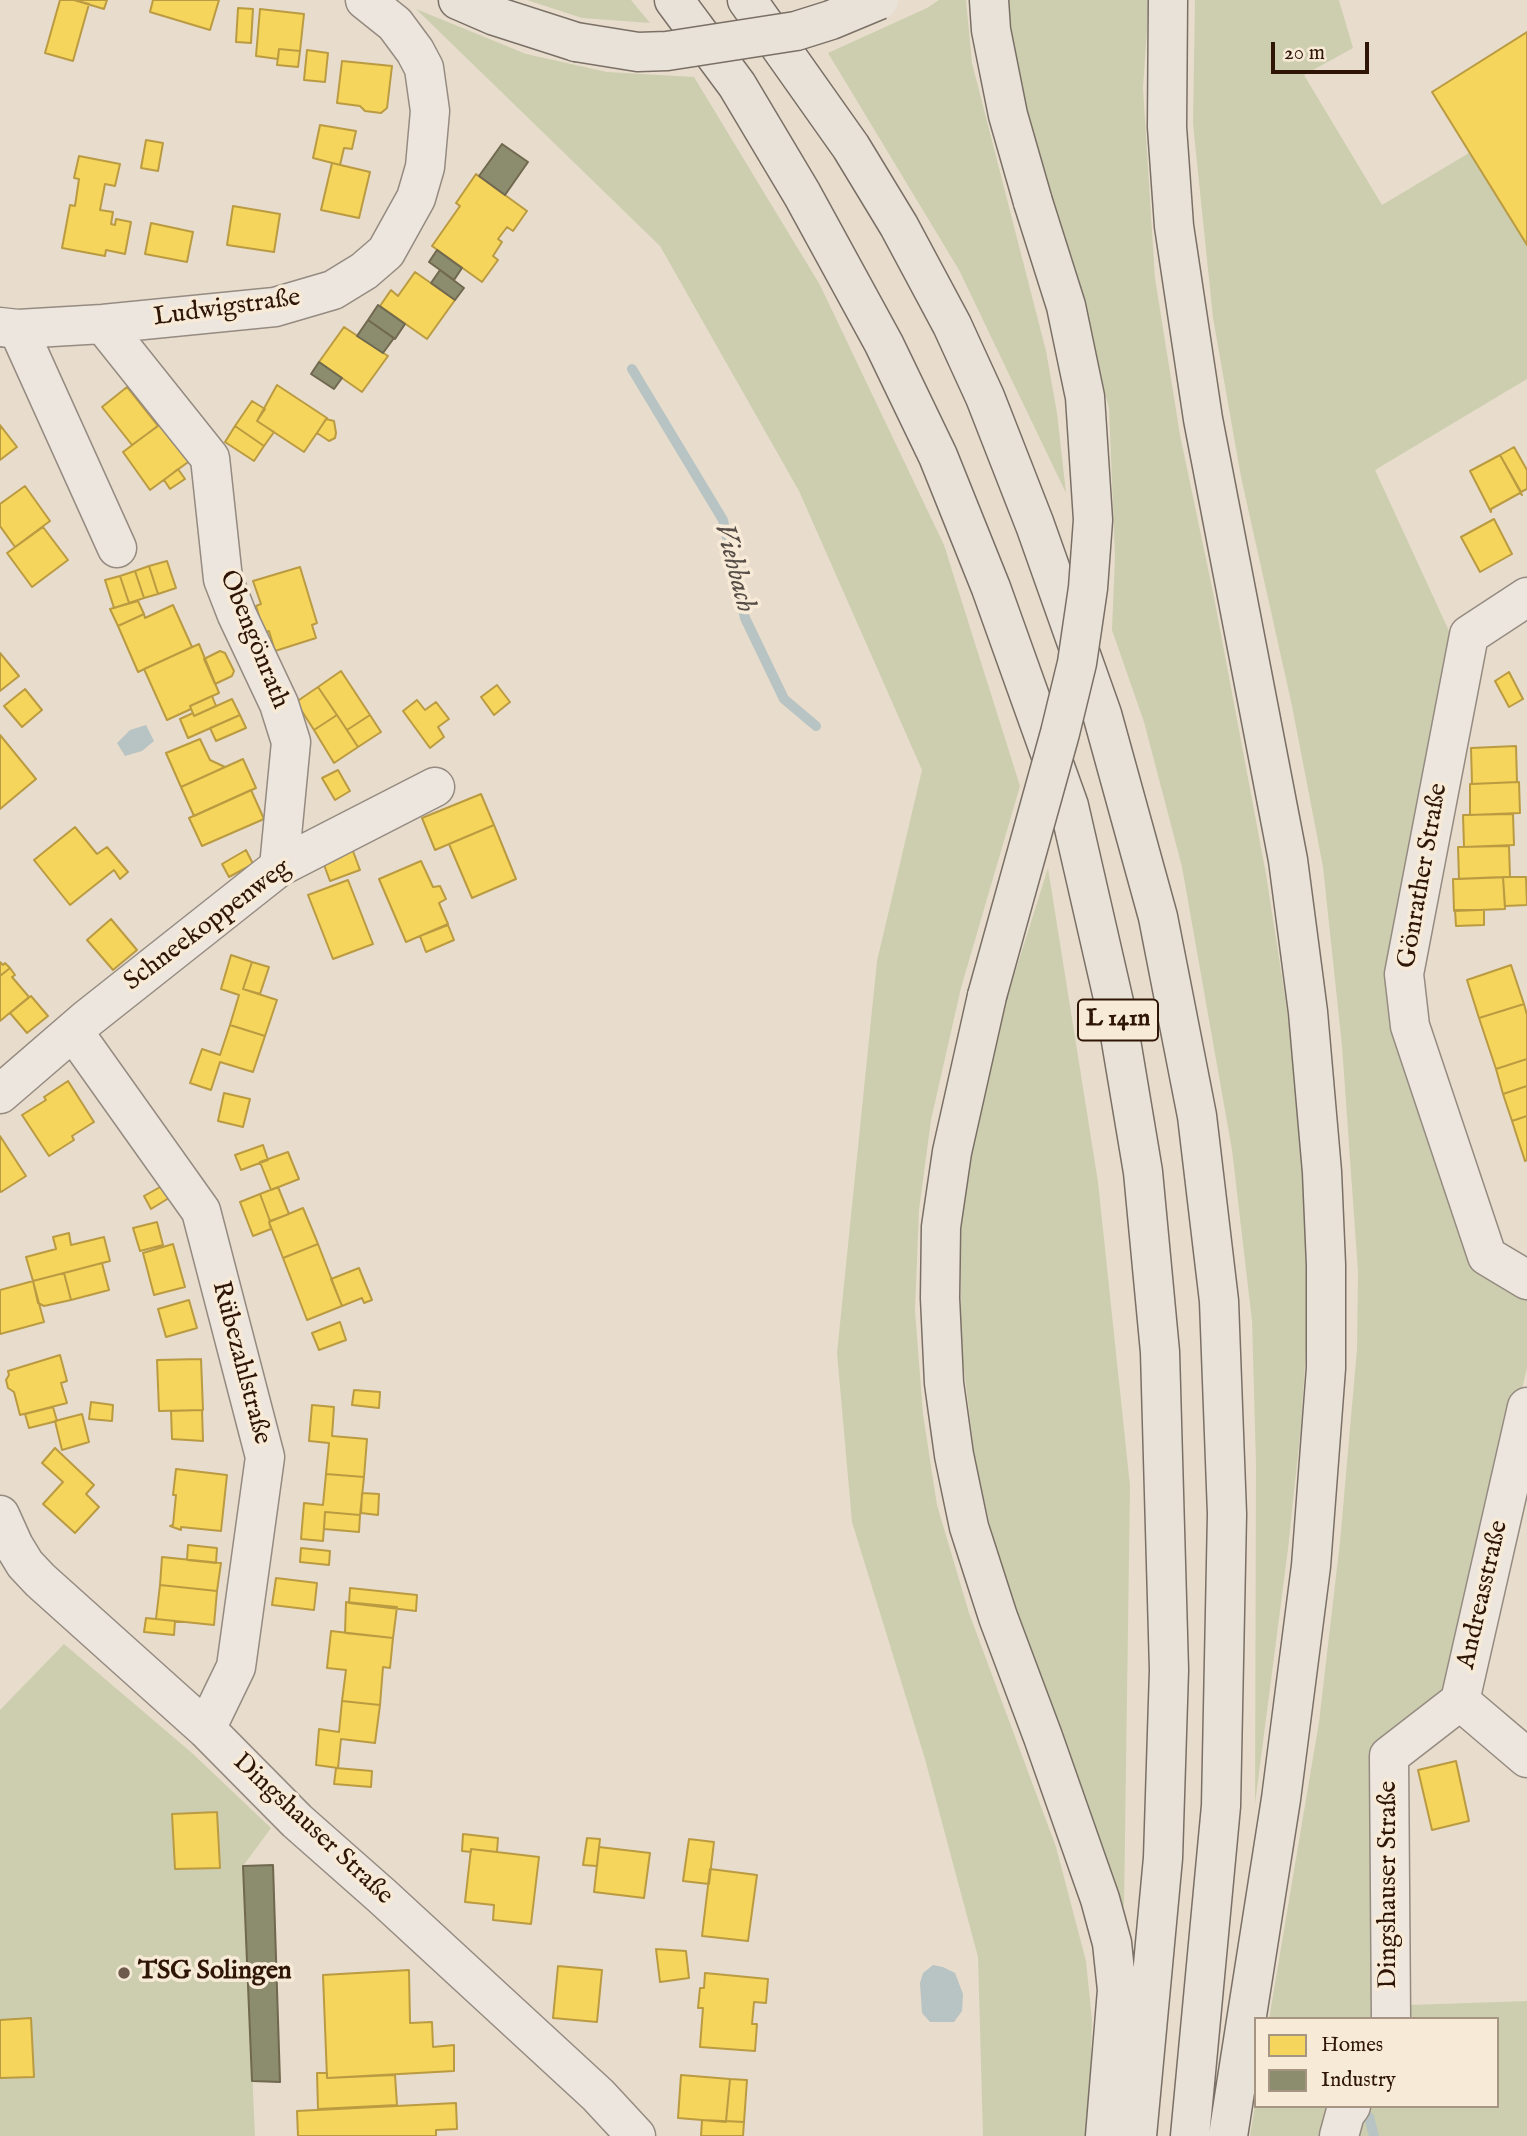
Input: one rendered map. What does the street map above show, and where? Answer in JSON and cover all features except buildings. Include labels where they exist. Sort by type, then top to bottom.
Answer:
[{"type":"highway","points":[[458,0],[495,16],[576,41],[638,52],[667,51],[796,31],[879,0]]},
{"type":"highway","name":"L 141n","points":[[674,0],[737,85],[802,194],[884,344],[943,468],[991,588],[1069,806],[1116,1011],[1143,1172],[1160,1352],[1170,1670],[1163,1858],[1137,2136]]},
{"type":"highway","name":"L 141n","points":[[747,0],[851,147],[899,226],[952,325],[985,397],[1035,525],[1102,714],[1158,917],[1196,1116],[1219,1301],[1227,1514],[1221,1806],[1190,2136]]},
{"type":"highway","points":[[989,0],[991,30],[1008,115],[1066,306],[1085,397],[1093,520],[1088,588],[1077,663],[987,996],[952,1152],[941,1227],[940,1298],[944,1383],[954,1455],[969,1527],[998,1617],[1044,1737],[1100,1899],[1112,1943],[1117,1990],[1105,2136]]},
{"type":"highway","points":[[1168,0],[1167,114],[1174,226],[1203,419],[1288,860],[1308,1013],[1322,1172],[1326,1265],[1326,1367],[1311,1566],[1280,1800],[1228,2136]]},
{"type":"street","name":"Ludwigstraße","points":[[117,548],[9,328],[103,324],[275,307],[333,290],[364,271],[386,252],[416,198],[425,167],[430,111],[424,68],[415,51],[395,24],[365,0]]},
{"type":"street","name":"Obengönrath","points":[[103,324],[210,458],[223,579],[279,704],[291,742],[279,867]]},
{"type":"street","name":"Gönrather Straße","points":[[1527,597],[1469,635],[1404,974],[1410,1026],[1488,1256],[1527,1280]]},
{"type":"street","name":"Schneekoppenweg","points":[[0,1094],[74,1031],[279,867],[435,787]]},
{"type":"street","name":"Rübezahlstraße","points":[[74,1031],[201,1211],[265,1457],[236,1667],[206,1729]]},
{"type":"street","name":"Andreasstraße","points":[[1460,1702],[1527,1407]]},
{"type":"street","name":"Dingshauser Straße","points":[[0,1515],[13,1546],[40,1580],[206,1729],[297,1821],[598,2095],[636,2136]]},
{"type":"street","name":"Dingshauser Straße","points":[[1391,2017],[1389,1756],[1460,1702]]},
{"type":"street","points":[[1460,1702],[1527,1758]]},
{"type":"street","points":[[1339,2136],[1345,2114],[1350,2108]]},
{"type":"green space","points":[[527,0],[631,0],[650,23],[582,18]]},
{"type":"green space","points":[[939,0],[966,0],[972,63],[1046,351],[1057,413],[1066,493],[959,270],[828,53]]},
{"type":"green space","points":[[1002,0],[1149,0],[1143,88],[1155,278],[1180,435],[1214,597],[1266,874],[1288,1016],[1303,1150],[1309,1303],[1301,1426],[1255,1804],[1256,1464],[1252,1321],[1232,1150],[1182,867],[1144,722],[1112,630],[1115,557],[1109,408],[1030,137]]},
{"type":"green space","points":[[1195,0],[1339,0],[1353,48],[1304,75],[1382,205],[1469,153],[1527,245],[1527,379],[1375,470],[1449,631],[1394,976],[1472,1256],[1527,1289],[1527,1368],[1449,1692],[1376,1747],[1380,2006],[1527,2001],[1527,2136],[1250,2136],[1255,2108],[1499,2108],[1499,2017],[1269,2017],[1319,1722],[1340,1542],[1357,1349],[1358,1272],[1342,1046],[1323,867],[1292,706],[1241,477],[1213,318],[1193,124]]},
{"type":"green space","points":[[416,9],[526,54],[607,72],[694,77],[820,285],[944,545],[1020,786],[961,988],[931,1120],[919,1210],[915,1310],[923,1414],[937,1505],[969,1613],[1056,1847],[1086,1961],[1092,2020],[1089,2136],[983,2136],[978,1957],[925,1759],[852,1522],[837,1353],[877,961],[922,770],[799,491],[660,246]]},
{"type":"green space","points":[[1048,868],[1098,1182],[1130,1486],[1124,1907],[1009,1602],[976,1468],[961,1345],[961,1218],[977,1113],[1006,1001]]},
{"type":"green space","name":"TSG Solingen","points":[[64,1644],[192,1753],[271,1828],[243,1866],[255,2136],[0,2136],[0,1710]]},
{"type":"shaded area","points":[[146,725],[154,741],[142,751],[125,756],[117,743],[130,730]]},
{"type":"shaded area","points":[[933,1965],[955,1973],[963,1994],[962,2011],[954,2022],[930,2022],[922,2013],[920,1983],[923,1973]]},
{"type":"waterway","name":"Viehbach","points":[[632,369],[723,520],[745,618],[784,699],[816,726]]},
{"type":"waterway","name":"Viehbach","points":[[1369,2117],[1374,2136]]},
{"type":"place","name":"TSG Solingen","points":[[124,1973]]}]
